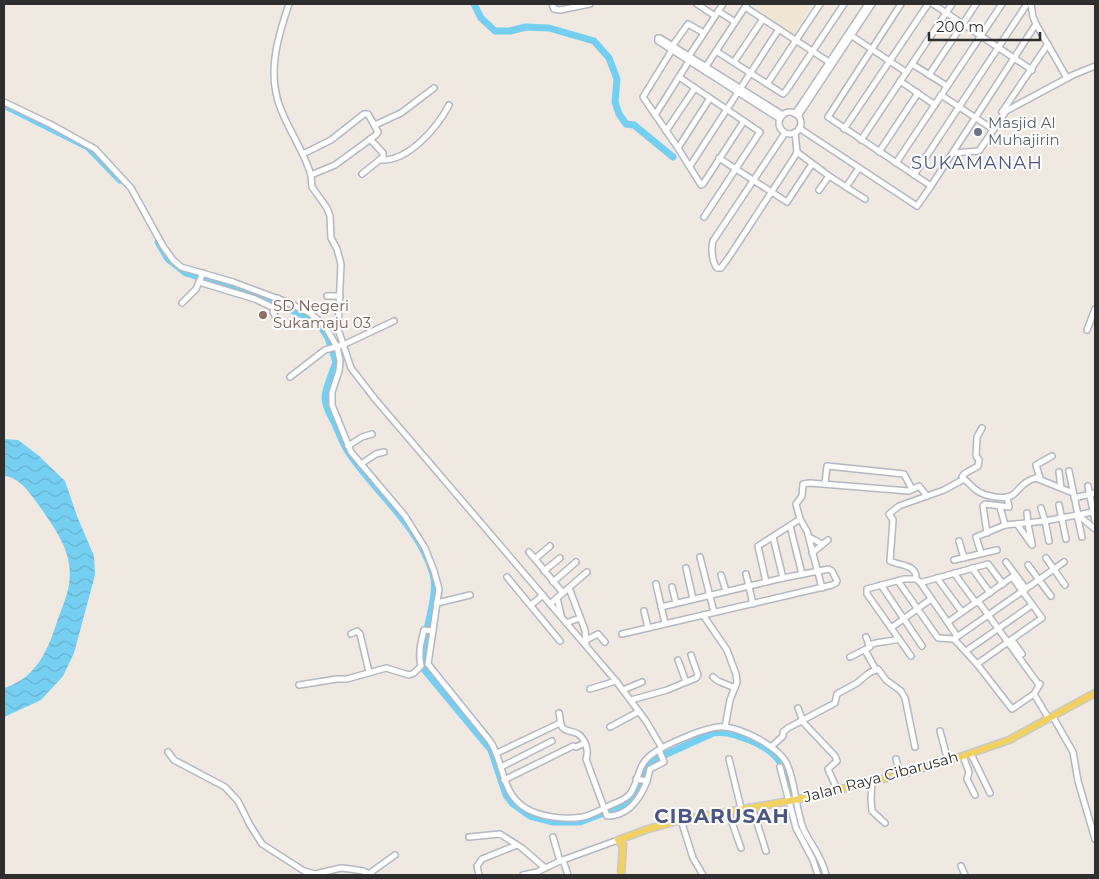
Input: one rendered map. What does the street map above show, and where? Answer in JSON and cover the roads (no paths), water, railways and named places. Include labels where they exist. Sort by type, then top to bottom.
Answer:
[{"type":"main road","name":"Jalan Raya Cibarusah","points":[[618,840],[681,820],[792,800],[900,774],[970,754],[1009,740],[1095,693]]},
{"type":"main road","points":[[622,875],[622,846],[626,837]]},
{"type":"main road","points":[[618,840],[622,846]]},
{"type":"street","points":[[289,4],[277,44],[273,66],[279,105],[303,154],[312,187],[327,208],[331,220],[331,238],[337,249],[341,264],[338,323],[351,368],[566,623],[586,643],[631,700],[661,753],[664,762],[650,769],[640,797],[628,809],[620,814],[609,816],[586,759],[588,751],[585,743],[578,734],[564,728],[560,723],[559,713]]},
{"type":"street","points":[[552,4],[554,9],[560,10],[590,4]]},
{"type":"street","points":[[698,4],[735,22]]},
{"type":"street","points":[[655,115],[723,4]]},
{"type":"street","points":[[767,84],[820,4]]},
{"type":"street","points":[[716,51],[782,94],[785,93],[844,4]]},
{"type":"street","points":[[901,4],[828,114],[829,119],[931,186]]},
{"type":"street","points":[[844,129],[928,4]]},
{"type":"street","points":[[933,4],[1032,70]]},
{"type":"street","points":[[861,140],[952,4]]},
{"type":"street","points":[[930,75],[976,4]]},
{"type":"street","points":[[896,163],[1002,4]]},
{"type":"street","points":[[1029,4],[1036,24],[1068,78]]},
{"type":"street","points":[[914,175],[998,47],[1029,4]]},
{"type":"street","points":[[704,69],[746,5],[763,19],[831,63]]},
{"type":"street","points":[[796,115],[868,5]]},
{"type":"street","points":[[734,62],[763,19]]},
{"type":"street","points":[[704,33],[688,24],[644,95],[644,99],[702,186],[744,120]]},
{"type":"street","points":[[797,130],[914,206],[920,204],[1036,24]]},
{"type":"street","points":[[690,166],[779,29]]},
{"type":"street","points":[[850,34],[906,72]]},
{"type":"street","points":[[954,151],[978,148],[1048,44]]},
{"type":"street","points":[[672,48],[782,117]]},
{"type":"street","points":[[912,64],[947,86]]},
{"type":"street","points":[[954,151],[979,151],[1006,111],[1095,66]]},
{"type":"street","points":[[679,77],[759,130],[760,134],[704,217]]},
{"type":"street","points":[[1008,103],[1012,105],[1059,80],[1068,78]]},
{"type":"street","points":[[900,81],[935,105]]},
{"type":"street","points":[[375,125],[401,113],[434,88]]},
{"type":"street","points":[[666,131],[695,88]]},
{"type":"street","points":[[879,152],[918,93]]},
{"type":"street","points":[[941,95],[991,128]]},
{"type":"street","points":[[678,148],[710,98]]},
{"type":"street","points":[[4,102],[50,124],[95,149],[131,188],[163,246],[173,260],[201,278],[255,299],[301,309],[316,318],[330,332],[333,348],[340,365],[331,401],[334,412],[351,452],[400,509],[425,548],[433,566],[437,582],[437,603],[429,630],[420,648],[420,668],[409,675],[386,668],[347,679],[299,685]]},
{"type":"street","points":[[380,160],[394,159],[420,142],[437,126],[449,105]]},
{"type":"street","points":[[303,154],[331,140],[366,113],[375,125],[378,134],[335,164],[310,175]]},
{"type":"street","points":[[785,132],[713,241],[712,253],[714,264],[717,268],[721,268],[726,261],[797,152],[797,130],[800,122],[796,115],[789,113],[782,117],[780,127],[785,132],[790,134],[797,130]]},
{"type":"street","points":[[362,174],[383,157],[383,153],[370,139]]},
{"type":"street","points":[[797,152],[829,176],[865,199]]},
{"type":"street","points":[[719,158],[771,193],[788,202],[812,164]]},
{"type":"street","points":[[858,170],[877,184]]},
{"type":"street","points":[[846,187],[858,170]]},
{"type":"street","points":[[819,190],[829,176]]},
{"type":"street","points":[[182,303],[192,294],[201,278]]},
{"type":"street","points":[[201,278],[233,282],[276,303]]},
{"type":"street","points":[[327,296],[340,296]]},
{"type":"street","points":[[276,303],[273,314],[276,318]]},
{"type":"street","points":[[1087,330],[1095,309]]},
{"type":"street","points":[[290,378],[322,352],[343,345],[394,321]]},
{"type":"street","points":[[982,428],[976,442],[976,456],[980,460],[978,466],[962,477],[977,491],[984,494],[1007,497],[1032,479],[1040,478],[1073,495],[1093,494]]},
{"type":"street","points":[[348,446],[372,434]]},
{"type":"street","points":[[361,464],[376,454],[384,452]]},
{"type":"street","points":[[1040,478],[1036,465],[1052,456]]},
{"type":"street","points":[[825,484],[827,466],[904,474],[912,489]]},
{"type":"street","points":[[1069,471],[1082,537]]},
{"type":"street","points":[[1059,472],[1061,488]]},
{"type":"street","points":[[954,573],[1011,641],[1041,682],[1034,694],[1012,709],[956,637],[948,622],[918,581],[916,574],[911,568],[890,561],[893,520],[889,514],[899,506],[944,490],[964,479]]},
{"type":"street","points":[[822,588],[809,537],[800,519],[796,504],[802,496],[802,484],[825,484],[908,491],[919,486],[927,496]]},
{"type":"street","points":[[1088,486],[1093,494],[1095,521]]},
{"type":"street","points":[[987,533],[983,506],[985,504],[1009,507],[1007,497]]},
{"type":"street","points":[[1058,505],[1066,539]]},
{"type":"street","points":[[1000,507],[1005,526]]},
{"type":"street","points":[[1041,508],[1049,541]]},
{"type":"street","points":[[976,537],[1005,526],[1028,524],[1093,512]]},
{"type":"street","points":[[1016,524],[1032,545],[1027,513]]},
{"type":"street","points":[[1078,515],[1095,529]]},
{"type":"street","points":[[766,582],[758,547],[800,519]]},
{"type":"street","points":[[790,526],[802,574]]},
{"type":"street","points":[[773,537],[783,578]]},
{"type":"street","points":[[809,537],[822,544]]},
{"type":"street","points":[[976,537],[988,552]]},
{"type":"street","points":[[976,537],[980,553]]},
{"type":"street","points":[[812,553],[828,540]]},
{"type":"street","points":[[958,541],[964,558]]},
{"type":"street","points":[[535,559],[550,546]]},
{"type":"street","points":[[954,560],[997,550]]},
{"type":"street","points":[[528,552],[563,593]]},
{"type":"street","points":[[544,571],[560,558]]},
{"type":"street","points":[[700,558],[714,612]]},
{"type":"street","points":[[1046,558],[1065,586]]},
{"type":"street","points":[[553,582],[576,562]]},
{"type":"street","points":[[977,664],[1042,620],[1006,562]]},
{"type":"street","points":[[898,581],[938,638],[956,637],[1064,562]]},
{"type":"street","points":[[1028,564],[1051,596]]},
{"type":"street","points":[[911,656],[866,592],[869,588],[898,581],[918,581],[937,578],[989,565],[1004,584]]},
{"type":"street","points":[[686,568],[693,599]]},
{"type":"street","points":[[972,568],[990,593]]},
{"type":"street","points":[[622,634],[822,588],[835,584],[837,581],[831,570],[802,574],[661,607]]},
{"type":"street","points":[[550,604],[587,572]]},
{"type":"street","points":[[746,574],[753,604]]},
{"type":"street","points":[[720,575],[726,591]]},
{"type":"street","points":[[507,576],[560,641]]},
{"type":"street","points":[[948,622],[1012,577],[1024,590]]},
{"type":"street","points":[[937,578],[962,612]]},
{"type":"street","points":[[656,584],[665,623]]},
{"type":"street","points":[[881,585],[922,646]]},
{"type":"street","points":[[672,587],[676,603]]},
{"type":"street","points":[[569,588],[580,618],[586,643]]},
{"type":"street","points":[[437,603],[470,595]]},
{"type":"street","points":[[531,605],[543,595]]},
{"type":"street","points":[[557,598],[562,618]]},
{"type":"street","points":[[891,628],[932,600]]},
{"type":"street","points":[[966,651],[1032,605]]},
{"type":"street","points":[[644,611],[648,628]]},
{"type":"street","points":[[703,615],[731,658],[736,674],[725,727]]},
{"type":"street","points":[[566,623],[580,618]]},
{"type":"street","points":[[429,630],[428,664],[485,734],[497,754],[509,791],[517,802],[529,810],[537,813],[574,818],[606,811],[628,796],[638,779],[644,761],[698,733],[725,727],[752,736],[772,747],[785,761],[799,827],[818,875]]},
{"type":"street","points":[[350,634],[357,632],[360,634],[369,672]]},
{"type":"street","points":[[586,643],[598,634],[605,642]]},
{"type":"street","points":[[866,637],[869,645]]},
{"type":"street","points":[[850,657],[870,647],[869,645],[898,639]]},
{"type":"street","points":[[865,650],[876,670],[880,670],[886,680],[899,688],[902,693],[915,747]]},
{"type":"street","points":[[631,700],[667,690],[698,676],[691,655]]},
{"type":"street","points":[[678,660],[686,682]]},
{"type":"street","points":[[772,747],[783,736],[784,731],[835,703],[836,694],[876,670]]},
{"type":"street","points":[[712,677],[734,688]]},
{"type":"street","points":[[590,689],[616,681]]},
{"type":"street","points":[[623,690],[642,682]]},
{"type":"street","points":[[1034,694],[1073,752],[1078,781],[1095,839]]},
{"type":"street","points":[[798,708],[801,720],[835,756],[837,761],[828,769],[837,789]]},
{"type":"street","points":[[610,727],[638,712]]},
{"type":"street","points":[[497,754],[560,723]]},
{"type":"street","points":[[940,731],[948,760]]},
{"type":"street","points":[[501,767],[552,741]]},
{"type":"street","points":[[504,780],[573,746],[576,748],[585,743]]},
{"type":"street","points":[[168,752],[174,760],[218,782],[231,792],[262,844],[304,871],[315,874],[341,868],[371,874],[395,855]]},
{"type":"street","points":[[970,754],[990,793]]},
{"type":"street","points":[[963,756],[970,773],[967,779],[975,795]]},
{"type":"street","points":[[896,759],[900,774]]},
{"type":"street","points":[[729,760],[741,808]]},
{"type":"street","points":[[780,767],[799,827],[821,858],[826,875]]},
{"type":"street","points":[[638,779],[646,781]]},
{"type":"street","points":[[872,781],[872,811],[885,823]]},
{"type":"street","points":[[752,807],[766,852]]},
{"type":"street","points":[[728,811],[741,848]]},
{"type":"street","points":[[681,820],[693,858],[703,875]]},
{"type":"street","points":[[469,837],[496,833],[529,853],[545,868]]},
{"type":"street","points":[[553,837],[568,875]]},
{"type":"street","points":[[523,875],[618,840]]},
{"type":"street","points":[[479,875],[477,866],[482,860],[517,845]]},
{"type":"street","points":[[962,866],[965,875]]},
{"type":"water","points":[[4,439],[18,440],[38,455],[65,481],[94,556],[95,575],[74,653],[63,676],[41,700],[4,717],[4,688],[26,677],[34,669],[46,650],[66,597],[70,571],[65,548],[38,504],[19,482],[4,476]]},
{"type":"waterway","points":[[474,4],[481,18],[495,31],[510,31],[526,27],[549,28],[594,41],[609,58],[617,79],[615,102],[619,114],[626,124],[634,125],[673,157]]},
{"type":"waterway","points":[[4,105],[88,147],[120,180]]},
{"type":"waterway","points":[[158,242],[168,259],[186,273],[266,298],[318,322],[328,338],[336,362],[325,394],[325,402],[343,443],[360,468],[396,510],[418,540],[433,574],[434,595],[424,645],[423,668],[491,750],[506,795],[513,804],[530,816],[553,822],[580,822],[622,806],[631,799],[639,789],[645,767],[649,762],[713,733],[730,734],[763,746],[774,754],[781,764],[786,774],[798,825],[820,866]]},
{"type":"place","name":"Masjid Al Muhajirin","points":[[978,132]]},
{"type":"place","name":"SD Negeri Sukamaju 03","points":[[263,315]]},
{"type":"district","name":"SUKAMANAH","points":[[977,163]]},
{"type":"district","name":"CIBARUSAH","points":[[722,816]]}]
